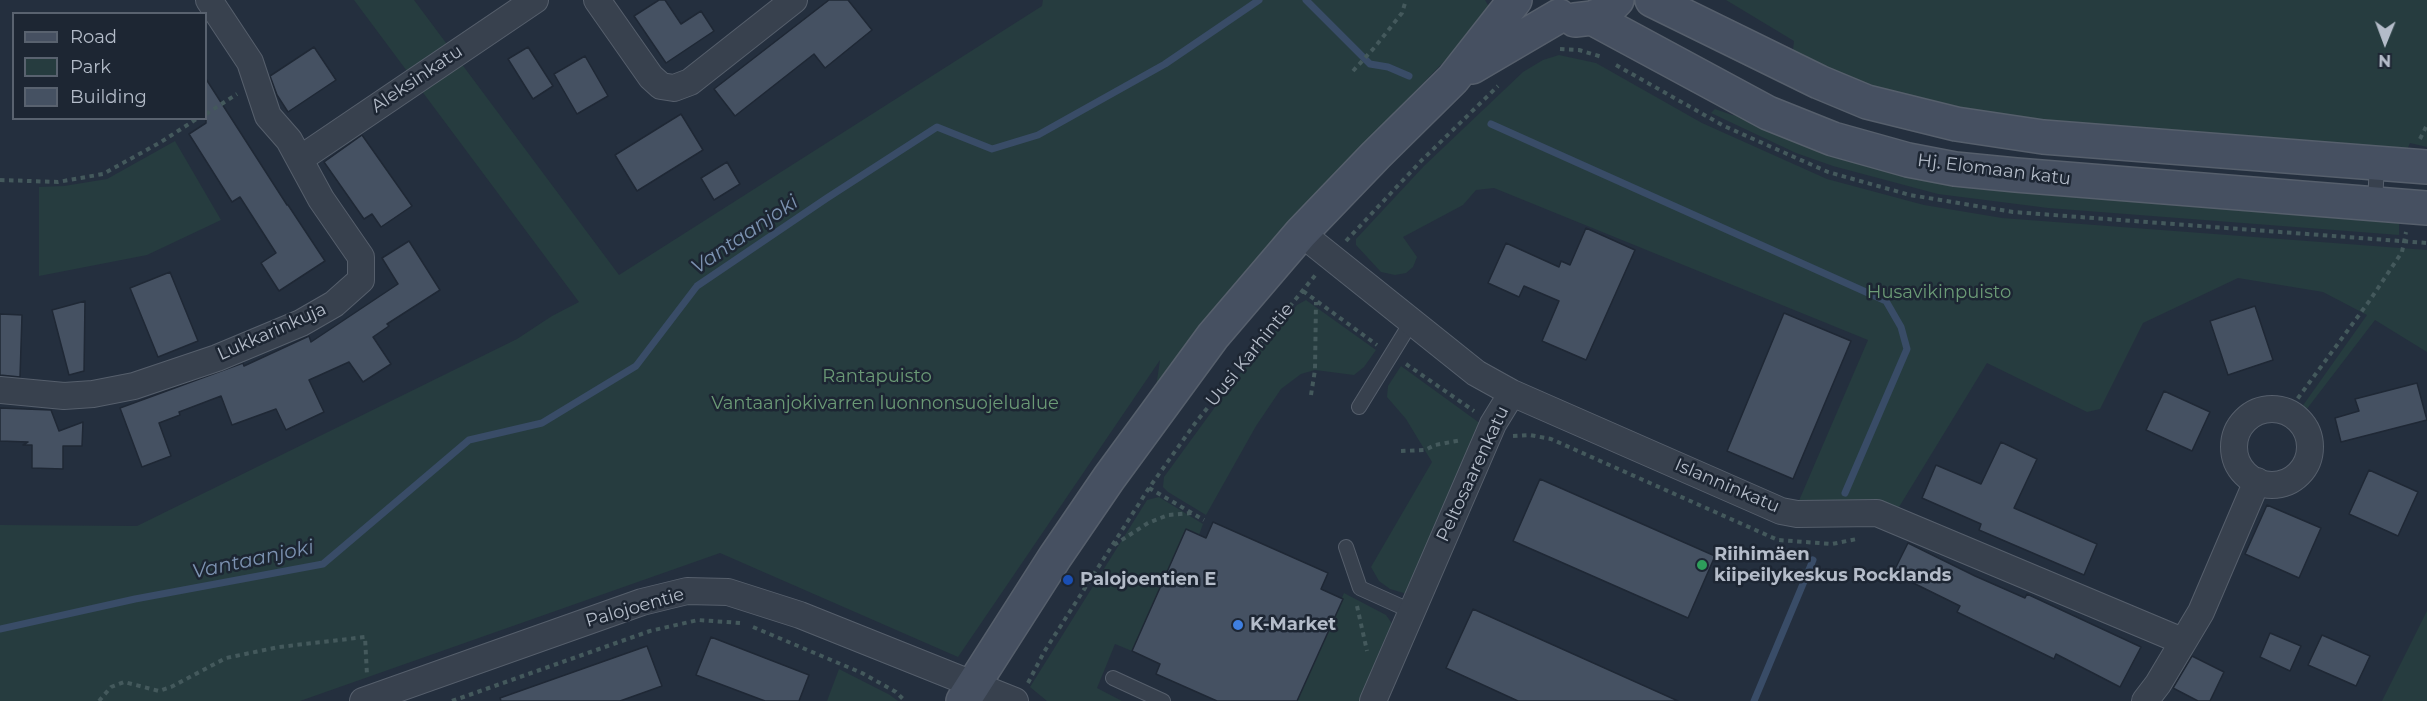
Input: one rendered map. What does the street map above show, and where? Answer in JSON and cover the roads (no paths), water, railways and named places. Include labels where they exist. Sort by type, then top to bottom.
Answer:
[{"type":"street","name":"Lukkarinkuja","points":[[0,390],[64,396],[93,394],[134,386],[217,358],[301,322],[334,304],[361,280],[362,257],[321,199],[289,140],[268,116],[250,62],[209,0]]},
{"type":"street","name":"Aleksinkatu","points":[[300,159],[535,0]]},
{"type":"street","points":[[597,0],[651,77],[662,86],[674,88],[690,82],[794,0]]},
{"type":"street","points":[[970,696],[1055,557],[1108,478],[1213,336],[1301,233],[1453,79],[1515,0]]},
{"type":"street","points":[[1652,0],[1754,51],[1867,102],[1956,124],[2043,137],[2427,167]]},
{"type":"street","points":[[1453,79],[1550,8],[1576,20],[1605,9]]},
{"type":"street","name":"Hj. Elomaan katu","points":[[1605,9],[1768,112],[1833,140],[1908,160],[1955,169],[2016,175],[2417,207]]},
{"type":"street","name":"Peltosaarenkatu","points":[[1301,233],[1476,373],[1512,393],[1493,424],[1373,701]]},
{"type":"street","name":"Islanninkatu","points":[[1512,393],[1781,511],[1797,514],[1877,513],[2182,640]]},
{"type":"street","points":[[2272,409],[2287,413],[2299,420],[2307,433],[2310,448],[2307,462],[2298,474],[2286,482],[2271,485],[2257,481],[2244,473],[2236,461],[2234,446],[2237,432],[2245,420],[2258,412],[2272,409]]},
{"type":"street","points":[[2145,701],[2158,684],[2182,640],[2201,612],[2257,481]]},
{"type":"street","name":"Palojoentie","points":[[367,700],[642,602],[687,591],[728,592],[800,615],[970,696],[1019,696]]},
{"type":"lane","points":[[2374,204],[2377,163]]},
{"type":"lane","points":[[1359,407],[1412,321]]},
{"type":"lane","points":[[1347,547],[1360,588],[1411,611]]},
{"type":"lane","points":[[1113,678],[1163,701]]},
{"type":"waterway","name":"Vantaanjoki","points":[[0,629],[135,599],[323,564],[469,440],[542,423],[636,366],[697,286],[937,127],[992,149],[1038,135],[1165,64],[1259,0]]},
{"type":"waterway","points":[[1306,0],[1370,64],[1388,67],[1409,76]]},
{"type":"waterway","points":[[1491,124],[1886,301],[1901,327],[1907,349],[1845,493]]},
{"type":"waterway","points":[[1754,701],[1813,560]]},
{"type":"place","name":"Riihimäen kiipeilykeskus Rocklands","points":[[1702,565]]},
{"type":"place","name":"Palojoentien E","points":[[1068,580]]},
{"type":"place","name":"K-Market","points":[[1238,625]]},
{"type":"park label","name":"Husavikinpuisto","points":[[1939,293]]},
{"type":"park label","name":"Rantapuisto","points":[[877,377]]},
{"type":"park label","name":"Vantaanjokivarren luonnonsuojelualue","points":[[885,404]]}]
